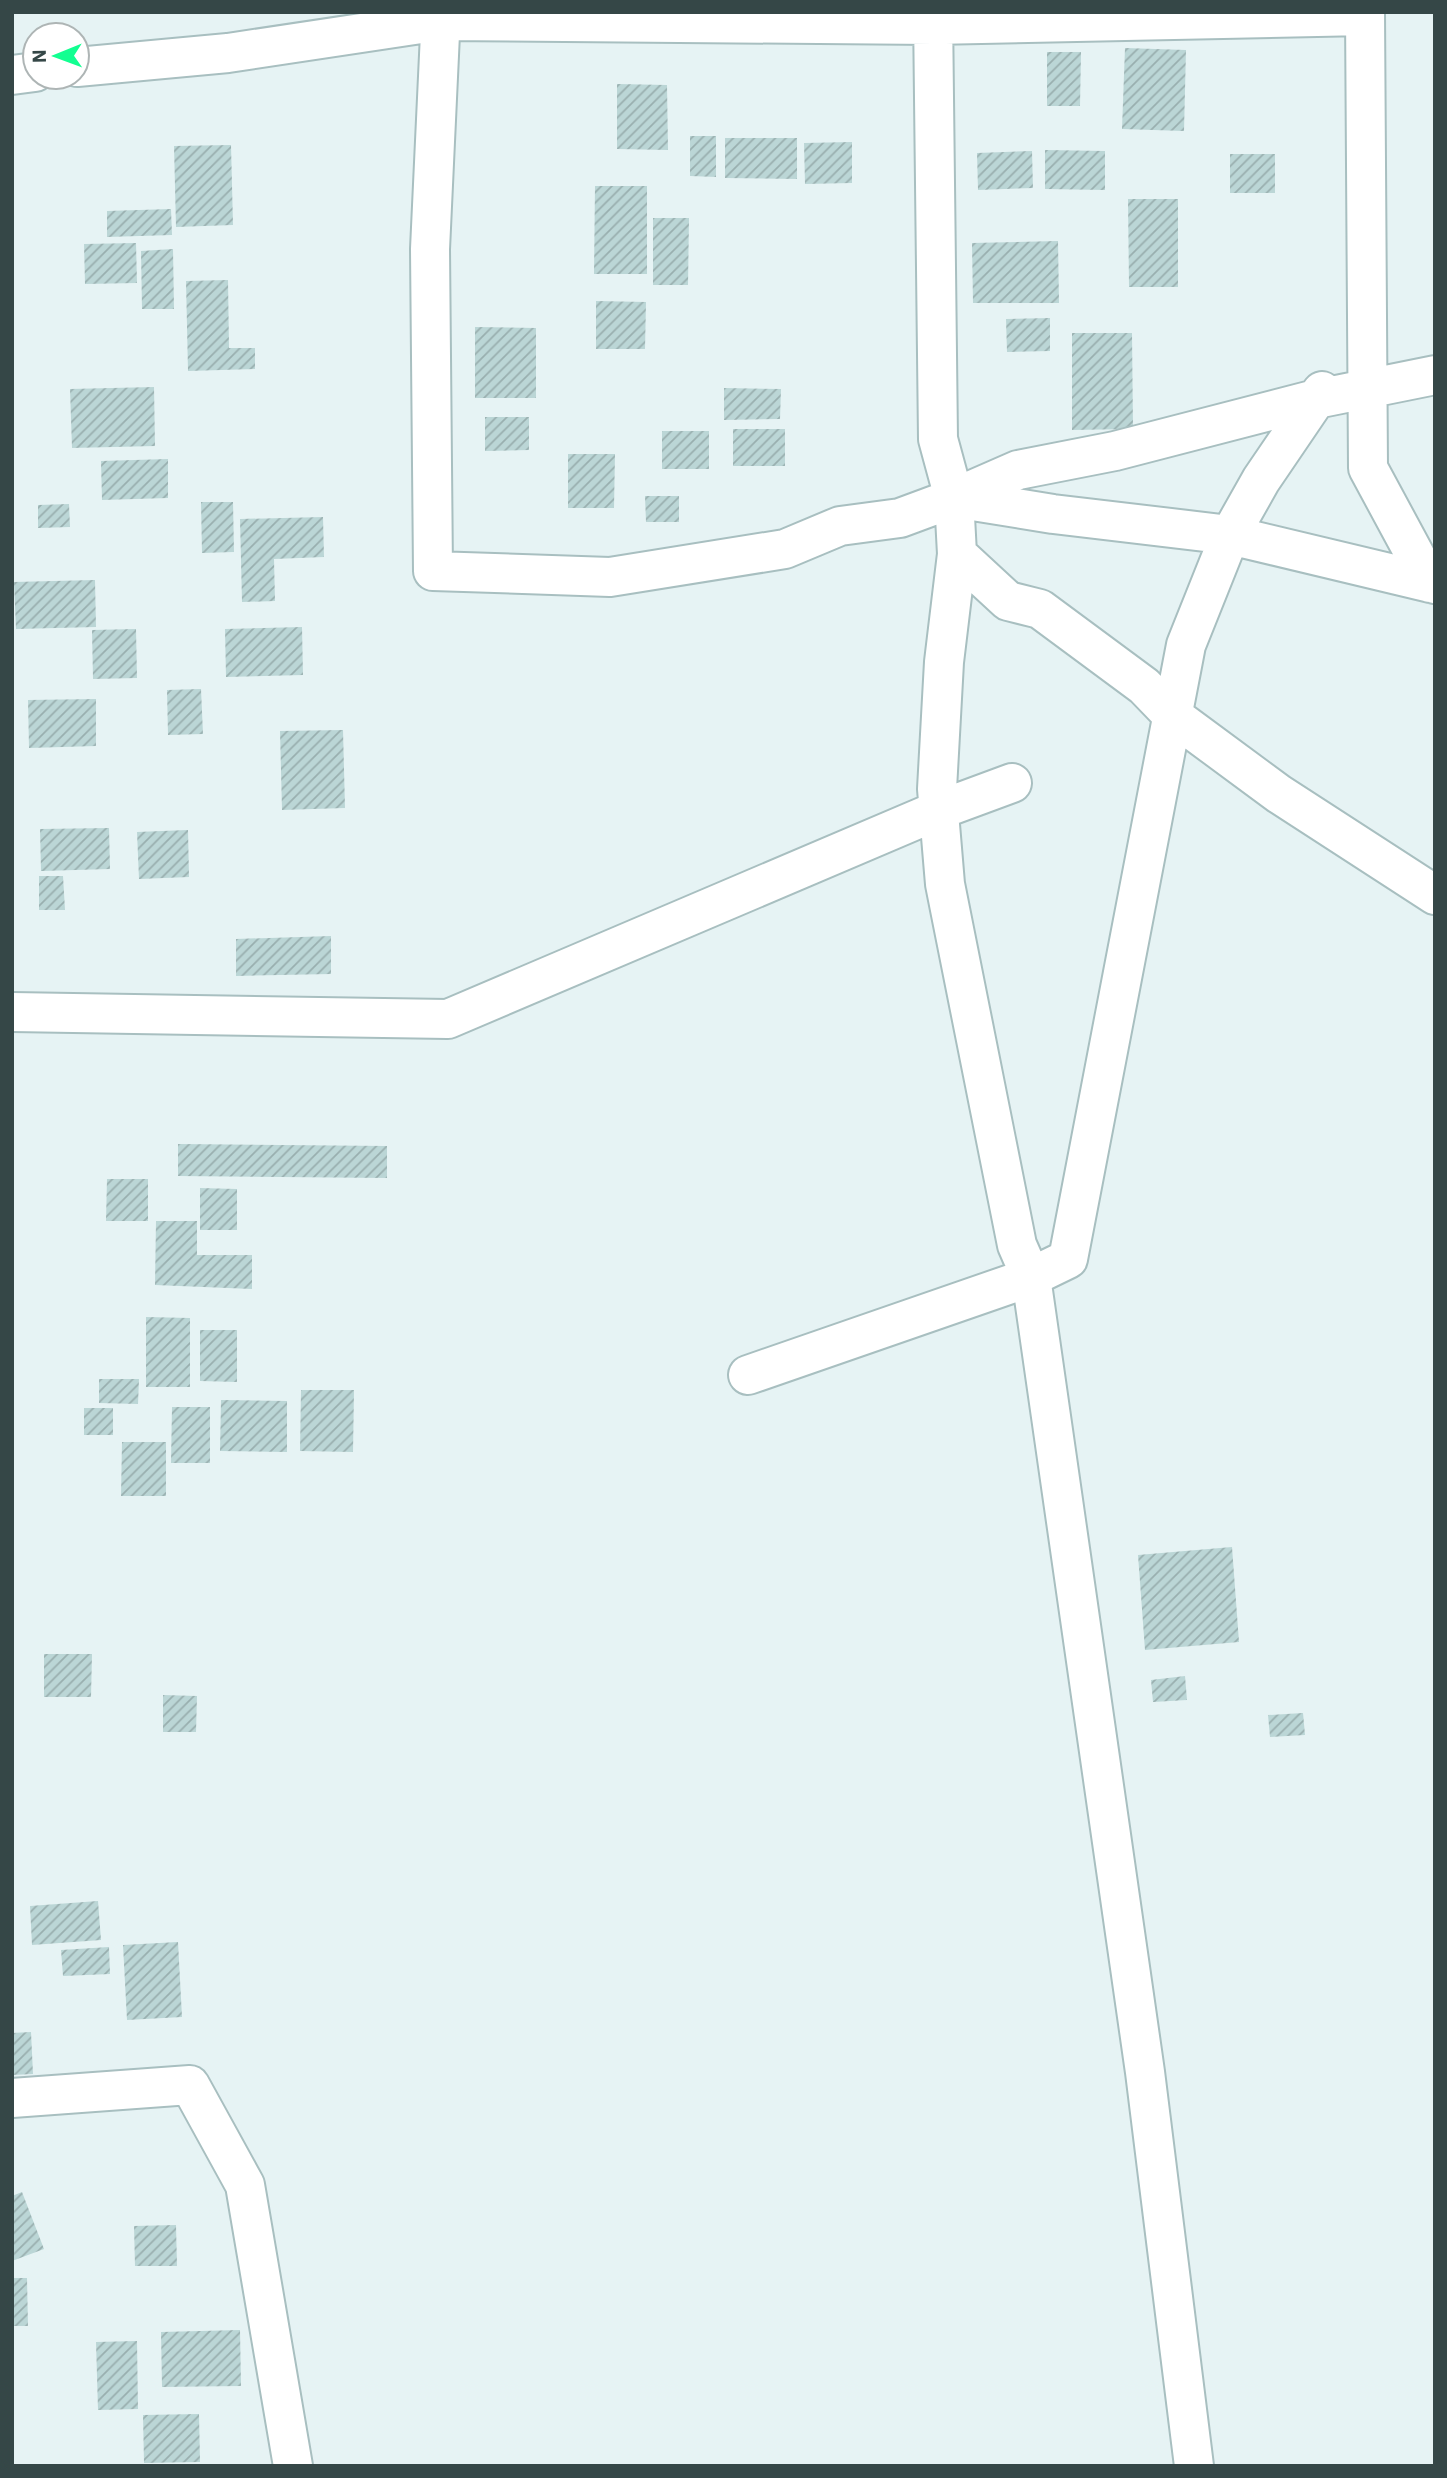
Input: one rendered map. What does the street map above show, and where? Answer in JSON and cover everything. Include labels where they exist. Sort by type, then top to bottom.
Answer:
[{"type":"street","points":[[91,66],[228,53],[441,17],[933,19],[1364,14],[1368,468],[1432,583]]},
{"type":"street","points":[[441,17],[430,249],[433,571],[610,577],[785,549],[840,526],[900,518],[1018,470],[1115,451],[1315,399],[1435,375]]},
{"type":"street","points":[[933,19],[938,439],[954,498],[957,554],[944,662],[937,789],[947,897],[1017,1245],[1031,1277],[1145,2072],[1194,2466]]},
{"type":"street","points":[[1367,310],[1403,365],[1435,369]]},
{"type":"street","points":[[748,1376],[1031,1277],[1068,1259],[1186,645],[1230,536],[1261,480],[1315,399],[1351,352],[1367,310]]},
{"type":"street","points":[[954,498],[1053,514],[1230,536],[1432,583]]},
{"type":"street","points":[[957,554],[1009,601],[1040,609],[1144,686],[1172,715],[1279,794],[1435,895]]},
{"type":"street","points":[[12,1012],[448,1019],[939,810],[1012,783]]},
{"type":"street","points":[[12,2098],[190,2085],[245,2185],[293,2466]]},
{"type":"building","points":[[1125,48],[1186,50],[1184,131],[1122,129]]},
{"type":"building","points":[[1047,52],[1081,52],[1080,106],[1047,106]]},
{"type":"building","points":[[617,84],[667,85],[668,150],[617,149]]},
{"type":"building","points":[[690,136],[716,136],[716,177],[690,176]]},
{"type":"building","points":[[725,138],[797,138],[797,179],[725,178]]},
{"type":"building","points":[[852,142],[852,183],[805,184],[804,143]]},
{"type":"building","points":[[231,145],[233,225],[176,227],[174,146]]},
{"type":"building","points":[[1045,150],[1105,151],[1105,190],[1045,189]]},
{"type":"building","points":[[1032,151],[1033,188],[978,190],[977,153]]},
{"type":"building","points":[[1230,154],[1275,154],[1275,193],[1230,193]]},
{"type":"building","points":[[595,186],[647,186],[647,274],[594,274]]},
{"type":"building","points":[[1128,199],[1178,199],[1178,287],[1129,287]]},
{"type":"building","points":[[171,209],[172,235],[107,237],[107,211]]},
{"type":"building","points":[[653,218],[689,218],[688,285],[653,285]]},
{"type":"building","points":[[1058,241],[1059,303],[973,303],[972,243]]},
{"type":"building","points":[[136,243],[137,283],[85,284],[84,244]]},
{"type":"building","points":[[173,249],[174,309],[142,309],[141,251]]},
{"type":"building","points":[[228,280],[229,348],[255,348],[255,369],[188,371],[186,281]]},
{"type":"building","points":[[596,301],[646,302],[645,349],[596,349]]},
{"type":"building","points":[[1050,318],[1050,351],[1007,352],[1006,319]]},
{"type":"building","points":[[475,327],[536,328],[536,398],[475,398]]},
{"type":"building","points":[[1072,333],[1132,333],[1133,429],[1072,430]]},
{"type":"building","points":[[154,387],[155,446],[72,448],[70,389]]},
{"type":"building","points":[[724,388],[781,389],[780,419],[724,420]]},
{"type":"building","points":[[485,417],[529,417],[529,450],[485,451]]},
{"type":"building","points":[[733,429],[785,429],[785,466],[733,466]]},
{"type":"building","points":[[662,431],[709,431],[709,469],[662,469]]},
{"type":"building","points":[[568,454],[615,454],[614,508],[568,508]]},
{"type":"building","points":[[168,459],[168,498],[102,500],[101,461]]},
{"type":"building","points":[[645,496],[679,496],[679,522],[646,522]]},
{"type":"building","points":[[201,502],[233,502],[234,552],[202,553]]},
{"type":"building","points":[[69,504],[70,527],[38,528],[38,505]]},
{"type":"building","points":[[323,517],[324,557],[274,559],[275,601],[242,602],[240,519]]},
{"type":"building","points":[[95,580],[96,627],[16,629],[14,582]]},
{"type":"building","points":[[302,627],[303,675],[226,677],[225,629]]},
{"type":"building","points":[[136,629],[137,678],[93,679],[92,630]]},
{"type":"building","points":[[201,689],[203,734],[168,735],[167,690]]},
{"type":"building","points":[[96,699],[96,746],[29,748],[28,700]]},
{"type":"building","points":[[343,730],[345,808],[282,810],[280,731]]},
{"type":"building","points":[[109,828],[110,869],[41,871],[40,829]]},
{"type":"building","points":[[188,830],[189,877],[139,879],[137,832]]},
{"type":"building","points":[[39,876],[63,876],[65,910],[39,910]]},
{"type":"building","points":[[331,936],[331,974],[236,976],[236,939]]},
{"type":"building","points":[[178,1144],[387,1146],[387,1178],[178,1176]]},
{"type":"building","points":[[107,1179],[148,1179],[148,1221],[106,1221]]},
{"type":"building","points":[[200,1188],[237,1189],[237,1230],[200,1230]]},
{"type":"building","points":[[156,1221],[197,1221],[197,1255],[252,1255],[252,1289],[155,1285]]},
{"type":"building","points":[[146,1317],[190,1318],[190,1387],[146,1387]]},
{"type":"building","points":[[200,1330],[237,1330],[237,1382],[200,1381]]},
{"type":"building","points":[[99,1379],[139,1379],[138,1404],[99,1403]]},
{"type":"building","points":[[301,1390],[354,1390],[353,1452],[300,1451]]},
{"type":"building","points":[[221,1400],[287,1401],[287,1452],[220,1451]]},
{"type":"building","points":[[172,1407],[210,1407],[210,1463],[171,1463]]},
{"type":"building","points":[[84,1408],[113,1408],[113,1435],[84,1435]]},
{"type":"building","points":[[122,1442],[166,1442],[166,1496],[121,1496]]},
{"type":"building","points":[[1232,1547],[1239,1642],[1145,1650],[1138,1555]]},
{"type":"building","points":[[44,1654],[92,1654],[91,1697],[44,1697]]},
{"type":"building","points":[[1185,1676],[1187,1700],[1153,1702],[1151,1680]]},
{"type":"building","points":[[163,1695],[197,1696],[196,1732],[163,1732]]},
{"type":"building","points":[[1303,1713],[1305,1735],[1270,1737],[1268,1715]]},
{"type":"building","points":[[98,1901],[101,1940],[32,1945],[30,1906]]},
{"type":"building","points":[[178,1942],[182,2017],[127,2020],[123,1945]]},
{"type":"building","points":[[109,1947],[110,1974],[63,1976],[61,1950]]},
{"type":"building","points":[[31,2032],[33,2074],[12,2075],[12,2033]]},
{"type":"building","points":[[22,2192],[44,2249],[12,2261],[12,2196]]},
{"type":"building","points":[[176,2225],[177,2266],[135,2266],[134,2226]]},
{"type":"building","points":[[12,2278],[27,2278],[28,2326],[12,2326]]},
{"type":"building","points":[[240,2330],[241,2386],[162,2387],[161,2332]]},
{"type":"building","points":[[137,2341],[138,2409],[98,2410],[96,2342]]},
{"type":"building","points":[[199,2414],[200,2462],[144,2463],[143,2415]]}]
